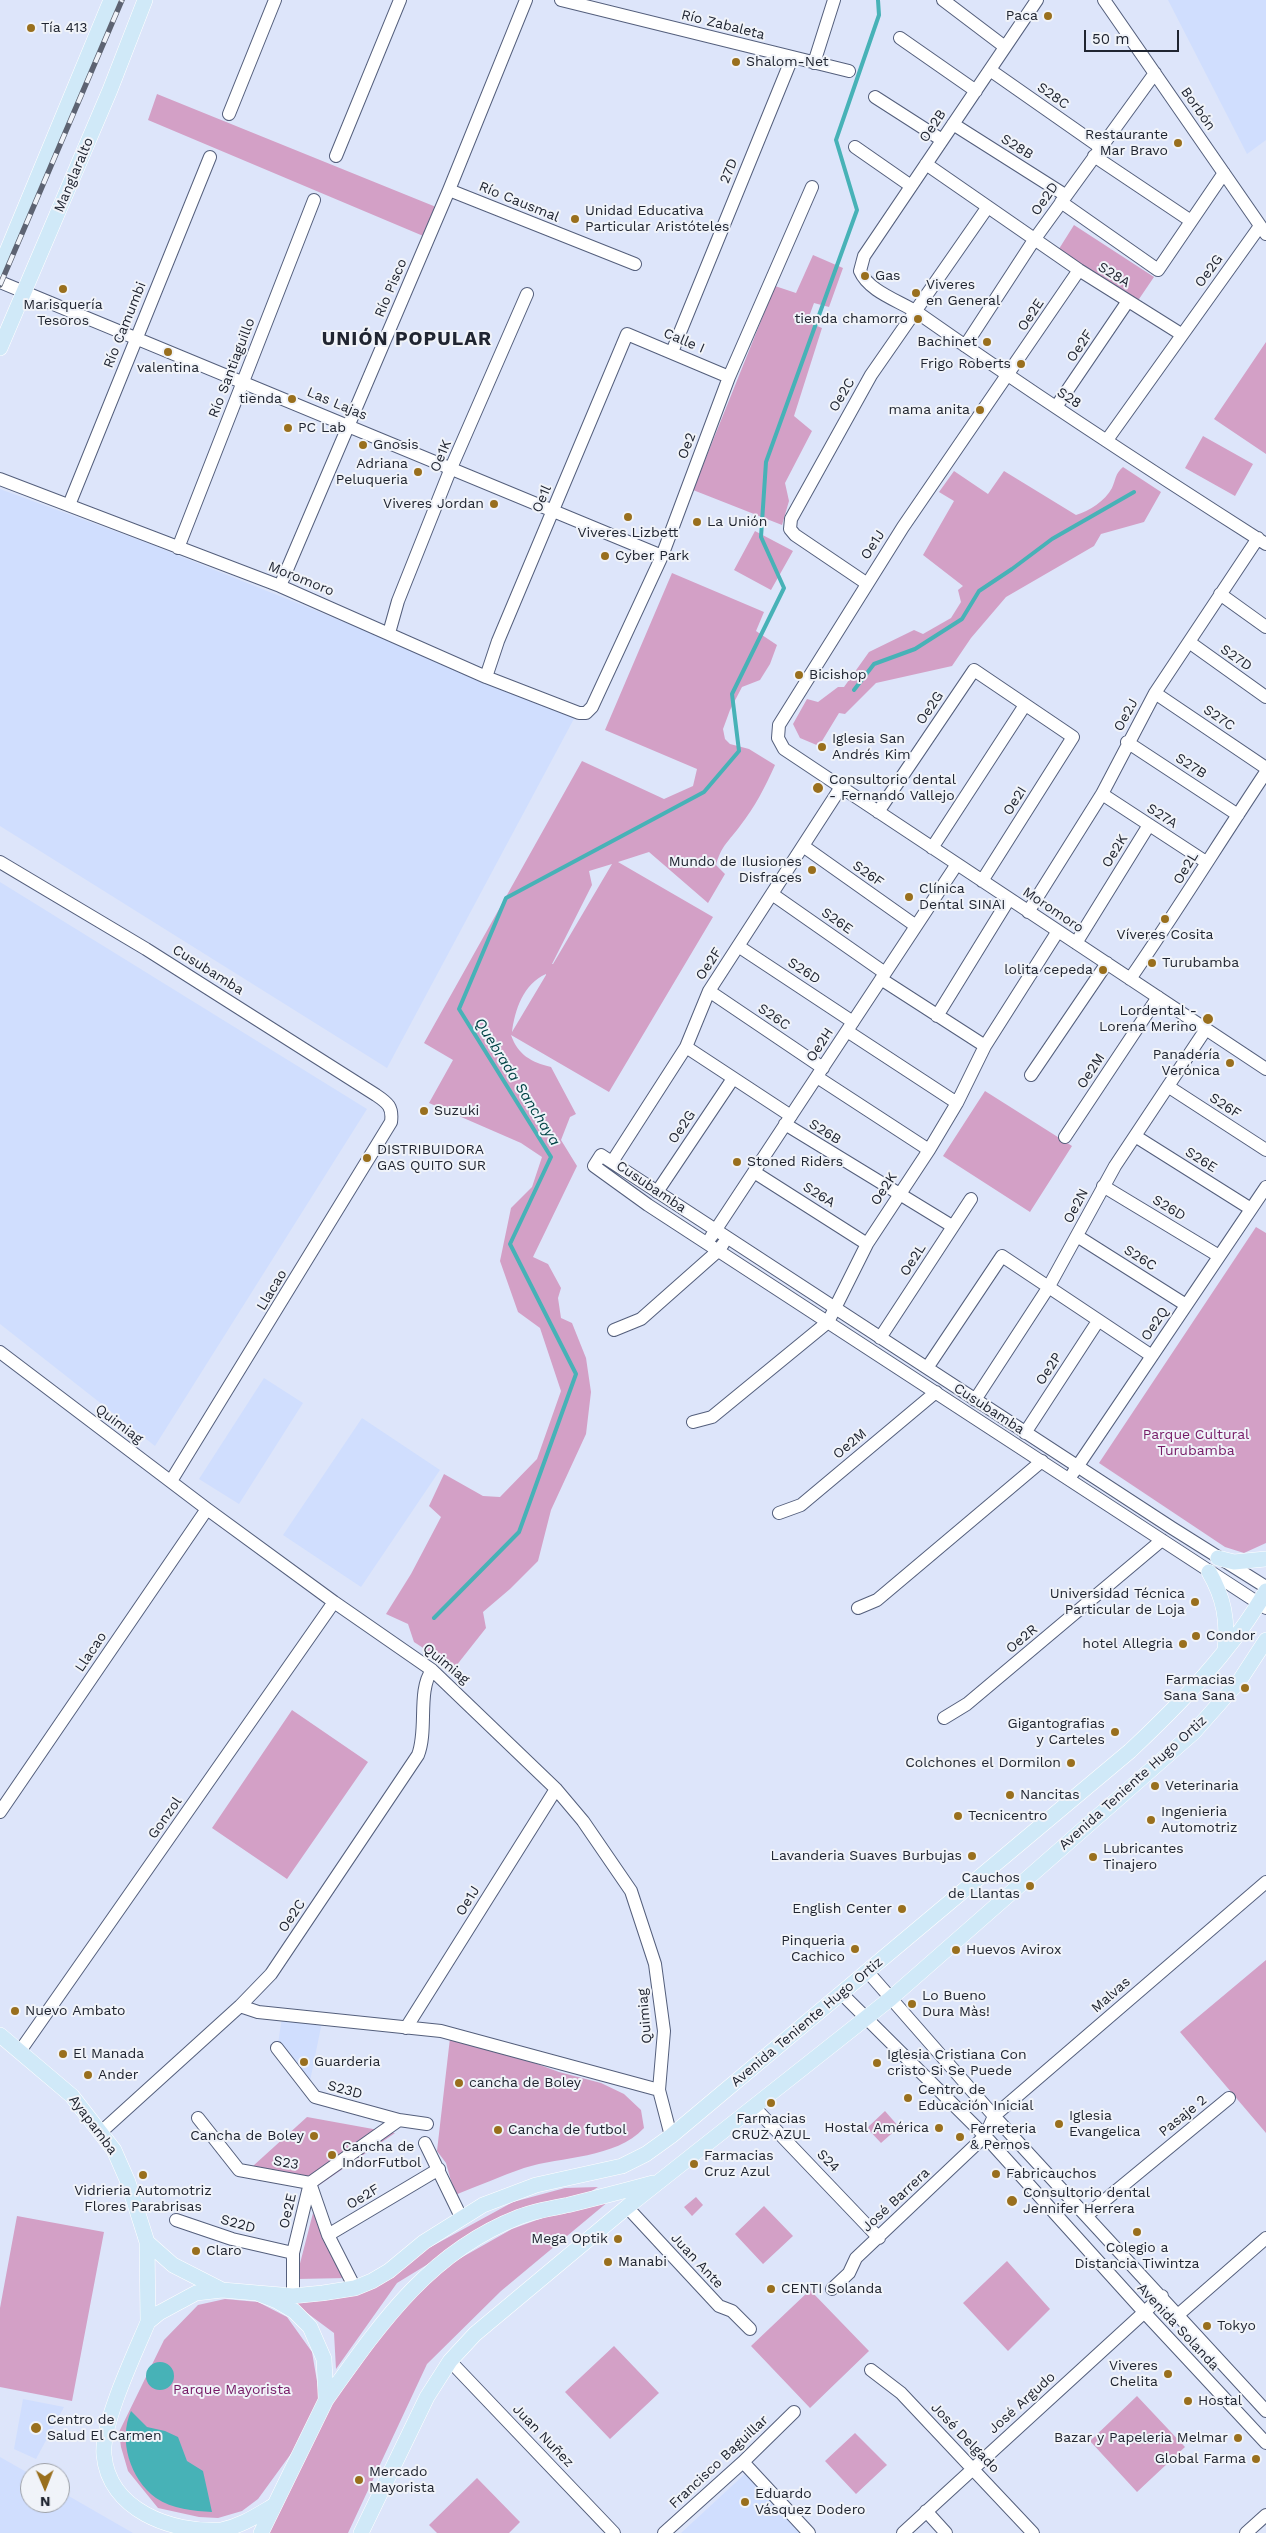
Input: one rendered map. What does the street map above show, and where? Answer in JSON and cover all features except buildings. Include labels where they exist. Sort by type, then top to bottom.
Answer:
[{"type":"main road","points":[[0,268],[111,0]]},
{"type":"main road","name":"Manglaralto","points":[[0,348],[26,291],[110,90],[145,0]]},
{"type":"main road","points":[[1218,1558],[1242,1562],[1266,1559]]},
{"type":"main road","points":[[1209,1572],[1219,1590],[1225,1609],[1227,1630],[1225,1650]]},
{"type":"main road","name":"Avenida Teniente Hugo Ortiz","points":[[257,2293],[293,2296],[355,2288],[381,2277],[424,2242],[461,2217],[483,2205],[536,2185],[622,2166],[646,2154],[671,2136],[1130,1751],[1171,1714],[1264,1601]]},
{"type":"main road","name":"Avenida Teniente Hugo Ortiz","points":[[361,2533],[427,2397],[450,2361],[475,2334],[627,2207],[890,1999],[1194,1732],[1260,1658],[1266,1640]]},
{"type":"main road","name":"Ayapamba","points":[[0,2035],[72,2096],[101,2132],[122,2166],[147,2242],[148,2322]]},
{"type":"main road","name":"Avenida Teniente Hugo Ortiz","points":[[326,2400],[372,2335],[397,2305],[423,2277],[471,2240],[522,2216],[662,2181]]},
{"type":"main road","points":[[147,2242],[173,2265],[222,2290]]},
{"type":"main road","points":[[165,2533],[122,2500],[107,2471],[104,2454],[106,2433],[148,2322],[159,2313],[196,2293],[222,2290],[257,2293],[294,2311],[310,2327],[324,2359],[326,2400],[261,2533]]},
{"type":"main road","points":[[150,2520],[179,2531],[220,2530],[244,2523],[273,2506]]},
{"type":"street","points":[[229,114],[275,0]]},
{"type":"street","points":[[336,156],[400,0]]},
{"type":"street","name":"Río Pisco","points":[[280,586],[449,190],[526,0]]},
{"type":"street","name":"Río Zabaleta","points":[[562,0],[849,71]]},
{"type":"street","points":[[814,63],[834,0]]},
{"type":"street","points":[[943,0],[1005,46]]},
{"type":"street","name":"Oe2B","points":[[860,271],[864,256],[1037,0]]},
{"type":"street","name":"Borbón","points":[[1104,0],[1263,230]]},
{"type":"street","points":[[900,38],[976,91]]},
{"type":"street","name":"27D","points":[[672,352],[792,58]]},
{"type":"street","name":"S28C","points":[[990,70],[1191,221]]},
{"type":"street","name":"Oe2D","points":[[965,346],[1063,198],[1155,73]]},
{"type":"street","points":[[876,97],[942,140]]},
{"type":"street","name":"S28B","points":[[953,124],[1063,198],[1158,270],[1191,221]]},
{"type":"street","points":[[855,147],[911,186]]},
{"type":"street","name":"Río Camumbi","points":[[69,505],[135,337],[210,157]]},
{"type":"street","name":"S28A","points":[[926,164],[1034,240],[1128,302],[1181,334]]},
{"type":"street","points":[[1191,221],[1224,174]]},
{"type":"street","name":"Oe2","points":[[586,713],[592,707],[662,556],[730,377],[812,186]]},
{"type":"street","name":"Río Causmal","points":[[449,190],[635,264]]},
{"type":"street","name":"Río Santiaguillo","points":[[178,548],[314,200]]},
{"type":"street","name":"Oe2C","points":[[866,583],[795,536],[790,529],[790,519],[844,421],[872,375],[987,208]]},
{"type":"street","name":"Oe2G","points":[[1181,334],[1263,230]]},
{"type":"street","name":"Oe2E","points":[[1007,376],[1079,270]]},
{"type":"street","name":"S28","points":[[860,271],[870,284],[915,311],[1007,376],[1262,541]]},
{"type":"street","name":"Las Lajas","points":[[0,282],[26,291],[662,556]]},
{"type":"street","name":"Oe1K","points":[[389,633],[398,601],[451,468],[527,294]]},
{"type":"street","name":"Oe2F","points":[[1056,407],[1128,302]]},
{"type":"street","name":"Calle I","points":[[627,334],[730,377]]},
{"type":"street","name":"Oe1l","points":[[486,677],[498,641],[627,334]]},
{"type":"street","points":[[1106,440],[1181,334]]},
{"type":"street","name":"Oe1J","points":[[778,738],[779,726],[866,583],[1007,376]]},
{"type":"street","name":"Moromoro","points":[[0,479],[280,586],[486,677],[579,713],[586,713]]},
{"type":"street","name":"Oe2J","points":[[1028,912],[1102,794],[1127,742],[1155,693],[1220,594],[1262,541]]},
{"type":"street","points":[[1220,594],[1266,627]]},
{"type":"street","name":"S27D","points":[[1189,642],[1266,697]]},
{"type":"street","name":"Oe2G","points":[[878,812],[974,670],[1025,706]]},
{"type":"street","name":"S27C","points":[[1155,693],[1266,768]]},
{"type":"street","points":[[932,848],[1025,706]]},
{"type":"street","name":"Oe2I","points":[[982,881],[1073,737],[1025,706]]},
{"type":"street","name":"Moromoro","points":[[778,738],[784,749],[1266,1069]]},
{"type":"street","name":"S27B","points":[[1127,742],[1238,815]]},
{"type":"street","name":"Oe2L","points":[[1130,979],[1183,903],[1206,862],[1266,772]]},
{"type":"street","name":"Oe2F","points":[[612,1162],[686,1047],[709,991],[841,787]]},
{"type":"street","name":"S27A","points":[[1102,794],[1206,862]]},
{"type":"street","name":"Oe2K","points":[[1076,943],[1149,826]]},
{"type":"street","name":"S26F","points":[[802,846],[916,926]]},
{"type":"street","name":"Cusubamba","points":[[0,862],[146,949],[389,1103],[393,1113]]},
{"type":"street","name":"Oe2H","points":[[707,1243],[957,864]]},
{"type":"street","name":"S26E","points":[[772,894],[937,1016],[985,1046]]},
{"type":"street","points":[[937,1016],[1009,899]]},
{"type":"street","name":"Oe2K","points":[[828,1322],[833,1307],[867,1244],[958,1103],[985,1046],[1058,931]]},
{"type":"street","name":"S26D","points":[[738,946],[958,1103]]},
{"type":"street","points":[[1031,1075],[1107,963]]},
{"type":"street","name":"S26C","points":[[709,991],[929,1150]]},
{"type":"street","name":"Oe2M","points":[[1065,1136],[1158,997]]},
{"type":"street","name":"Oe2N","points":[[975,1400],[1048,1288],[1104,1186],[1135,1136],[1206,1029]]},
{"type":"street","name":"S26B","points":[[686,1047],[788,1120],[898,1194],[952,1226]]},
{"type":"street","name":"Oe2G","points":[[657,1192],[732,1080]]},
{"type":"street","name":"S26F","points":[[1168,1087],[1266,1150]]},
{"type":"street","name":"Llacao","points":[[171,1481],[381,1139],[391,1122],[393,1113]]},
{"type":"street","name":"S26E","points":[[1135,1136],[1251,1209]]},
{"type":"street","name":"Cusubamba","points":[[1264,1601],[1209,1572],[707,1243],[594,1166],[601,1155],[1025,1433],[1266,1587]]},
{"type":"street","name":"S26A","points":[[754,1172],[867,1244]]},
{"type":"street","name":"S26D","points":[[1104,1186],[1220,1256]]},
{"type":"street","name":"Oe2Q","points":[[1069,1479],[1266,1187]]},
{"type":"street","name":"Oe2L","points":[[880,1338],[971,1199]]},
{"type":"street","name":"S26C","points":[[1077,1236],[1186,1305]]},
{"type":"street","points":[[614,1330],[641,1319],[718,1250],[727,1238]]},
{"type":"street","points":[[927,1368],[1002,1256],[1152,1356]]},
{"type":"street","name":"Oe2P","points":[[1025,1433],[1098,1321]]},
{"type":"street","points":[[693,1422],[712,1417],[828,1322]]},
{"type":"street","name":"Quimiag","points":[[0,1352],[207,1509],[334,1602],[432,1670],[556,1789],[583,1821],[632,1891],[655,1964],[664,2031],[659,2090],[671,2136]]},
{"type":"street","name":"Oe2M","points":[[779,1513],[800,1505],[936,1392]]},
{"type":"street","points":[[858,1608],[877,1600],[1042,1461]]},
{"type":"street","name":"Llacao","points":[[0,1812],[5,1795],[207,1509]]},
{"type":"street","name":"Oe2R","points":[[944,1718],[967,1704],[1162,1540]]},
{"type":"street","name":"Gonzol","points":[[20,2051],[334,1602]]},
{"type":"street","name":"Oe2C","points":[[101,2132],[240,2006],[271,1974],[418,1755],[423,1734],[426,1681],[432,1670]]},
{"type":"street","name":"Oe1J","points":[[406,2028],[556,1789]]},
{"type":"street","name":"Malvas","points":[[985,2136],[994,2116],[1266,1882]]},
{"type":"street","name":"Avenida Solanda","points":[[867,1971],[994,2116],[1266,2411]]},
{"type":"street","name":"Avenida Solanda","points":[[841,1993],[985,2136],[1144,2312],[1266,2443]]},
{"type":"street","points":[[240,2006],[258,2012],[441,2031],[659,2090]]},
{"type":"street","name":"S23D","points":[[277,2048],[315,2097],[399,2120],[427,2124]]},
{"type":"street","name":"Pasaje 2","points":[[1087,2215],[1229,2098]]},
{"type":"street","name":"S24","points":[[754,2107],[879,2238]]},
{"type":"street","name":"S23","points":[[198,2118],[239,2170],[310,2183],[328,2235],[355,2288]]},
{"type":"street","name":"Oe2E","points":[[293,2296],[293,2253],[310,2183],[399,2120]]},
{"type":"street","name":"José Barrera","points":[[832,2289],[849,2273],[856,2258],[985,2136]]},
{"type":"street","points":[[425,2143],[461,2217]]},
{"type":"street","name":"Oe2F","points":[[328,2235],[439,2169]]},
{"type":"street","name":"Juan Ante","points":[[627,2207],[719,2306],[732,2312],[750,2329]]},
{"type":"street","name":"S22D","points":[[176,2220],[232,2238],[293,2253]]},
{"type":"street","points":[[1178,2314],[1266,2238]]},
{"type":"street","name":"José Argudo","points":[[902,2533],[1162,2296]]},
{"type":"street","name":"Juan Nuñez","points":[[450,2361],[614,2533]]},
{"type":"street","name":"José Delgado","points":[[871,2370],[901,2393],[974,2468],[1033,2533]]},
{"type":"street","name":"Francisco Baguillar","points":[[664,2533],[744,2462],[794,2412]]},
{"type":"street","points":[[744,2462],[809,2533]]},
{"type":"street","points":[[926,2511],[946,2533]]},
{"type":"street","points":[[1246,2533],[1266,2515]]},
{"type":"shaded area","points":[[1168,0],[1266,0],[1266,140],[1247,154]]},
{"type":"shaded area","points":[[0,489],[150,544],[576,715],[387,1068],[0,826]]},
{"type":"shaded area","points":[[0,882],[367,1109],[155,1446],[0,1324]]},
{"type":"shaded area","points":[[264,1378],[303,1403],[239,1504],[199,1479]]},
{"type":"shaded area","points":[[362,1418],[440,1470],[361,1587],[283,1535]]},
{"type":"shaded area","name":"Guarderia","points":[[282,2017],[322,2022],[310,2081],[278,2044]]},
{"type":"shaded area","points":[[160,2362],[170,2366],[174,2376],[170,2386],[160,2390],[150,2386],[146,2376],[150,2366]]},
{"type":"shaded area","name":"Centro de Salud El Carmen","points":[[23,2399],[64,2407],[36,2459],[14,2449]]},
{"type":"shaded area","points":[[131,2411],[147,2427],[165,2431],[178,2437],[187,2461],[203,2471],[212,2512],[169,2505],[156,2498],[147,2490],[133,2470],[126,2446],[127,2422]]},
{"type":"shaded area","points":[[0,2457],[20,2468],[20,2513],[70,2513],[70,2497],[133,2533],[0,2533]]},
{"type":"shaded area","name":"Eduardo Vásquez Dodero","points":[[748,2471],[806,2533],[681,2533]]},
{"type":"green space","points":[[157,94],[441,209],[428,238],[148,120]]},
{"type":"green space","points":[[1074,225],[1154,277],[1137,302],[1057,252]]},
{"type":"green space","points":[[813,255],[843,268],[829,307],[814,303],[807,322],[822,328],[794,416],[812,431],[785,483],[789,501],[782,525],[693,490],[775,286],[796,293]]},
{"type":"green space","points":[[1266,342],[1266,454],[1214,419]]},
{"type":"green space","points":[[1203,436],[1253,464],[1235,496],[1185,468]]},
{"type":"green space","points":[[1123,467],[1161,492],[1144,522],[1101,534],[1094,546],[1006,597],[971,638],[952,666],[876,683],[845,714],[839,713],[819,746],[800,738],[793,724],[807,699],[818,702],[838,687],[844,687],[869,652],[914,630],[923,634],[951,618],[961,602],[958,590],[963,586],[923,555],[954,501],[939,492],[954,471],[988,494],[1004,471],[1076,515],[1091,508],[1109,493],[1117,474]]},
{"type":"green space","points":[[755,531],[793,551],[771,590],[734,570]]},
{"type":"green space","points":[[672,573],[764,612],[756,631],[777,645],[770,664],[760,680],[742,687],[723,729],[725,739],[730,744],[749,749],[775,765],[755,804],[720,853],[716,865],[725,874],[708,903],[649,852],[618,862],[713,917],[609,1092],[511,1035],[517,1048],[526,1057],[551,1067],[576,1114],[570,1117],[561,1140],[577,1166],[533,1257],[548,1264],[561,1288],[558,1298],[561,1318],[572,1323],[586,1358],[591,1392],[586,1434],[551,1510],[538,1561],[483,1612],[486,1628],[456,1666],[443,1661],[414,1642],[408,1624],[386,1614],[411,1574],[441,1517],[429,1506],[444,1474],[483,1496],[500,1497],[537,1459],[561,1391],[540,1328],[518,1312],[500,1261],[511,1208],[532,1187],[542,1157],[521,1143],[429,1103],[453,1060],[424,1043],[582,761],[664,799],[693,786],[697,769],[605,730]],"holes":[[[612,864],[553,964],[552,964],[592,885],[589,871]],[[546,975],[512,1032],[515,1015],[526,991],[538,978]]]},
{"type":"green space","points":[[985,1091],[1072,1146],[1030,1212],[943,1156]]},
{"type":"green space","name":"Parque Cultural Turubamba","points":[[1256,1227],[1266,1233],[1266,1543],[1244,1553],[1225,1547],[1099,1463]]},
{"type":"green space","points":[[292,1710],[368,1762],[287,1879],[212,1828]]},
{"type":"green space","points":[[1266,1960],[1266,2133],[1180,2032]]},
{"type":"green space","points":[[450,2038],[510,2054],[559,2072],[601,2083],[624,2094],[641,2110],[644,2128],[618,2146],[587,2155],[524,2168],[455,2195],[446,2163],[437,2151]]},
{"type":"green space","points":[[885,2111],[899,2127],[881,2143],[867,2128]]},
{"type":"green space","points":[[307,2117],[395,2133],[315,2188],[253,2166]]},
{"type":"green space","points":[[598,2187],[584,2196],[451,2250],[397,2283],[336,2369],[334,2333],[291,2301],[374,2285],[427,2249],[513,2202],[565,2188]]},
{"type":"green space","points":[[615,2196],[501,2291],[427,2364],[348,2533],[267,2533],[316,2427],[360,2354],[436,2272],[512,2229],[567,2209]]},
{"type":"green space","points":[[696,2197],[703,2205],[692,2216],[684,2207]]},
{"type":"green space","points":[[764,2206],[793,2236],[763,2264],[735,2234]]},
{"type":"green space","points":[[313,2213],[347,2278],[296,2279]]},
{"type":"green space","points":[[17,2216],[104,2232],[72,2401],[0,2387],[0,2308]]},
{"type":"green space","points":[[1007,2261],[1050,2309],[1008,2351],[963,2303]]},
{"type":"green space","points":[[810,2290],[869,2351],[810,2408],[751,2346]]},
{"type":"green space","name":"Parque Mayorista","points":[[225,2299],[258,2302],[287,2317],[312,2352],[320,2399],[293,2451],[258,2499],[242,2511],[218,2518],[199,2517],[158,2508],[128,2471],[119,2432],[164,2340],[198,2305]]},
{"type":"green space","points":[[614,2346],[659,2393],[610,2439],[565,2392]]},
{"type":"green space","points":[[1137,2396],[1185,2447],[1137,2492],[1090,2441]]},
{"type":"green space","points":[[855,2433],[887,2465],[856,2494],[825,2461]]},
{"type":"green space","points":[[477,2478],[520,2522],[509,2533],[437,2533],[429,2525]]},
{"type":"waterway","name":"Quebrada Sanchaya","points":[[434,1618],[519,1532],[576,1374],[510,1244],[551,1157],[459,1009],[506,898],[704,792],[739,751],[732,694],[784,588],[761,537],[766,462],[857,210],[836,140],[879,15],[878,0]]},
{"type":"waterway","name":"Quebrada Sanchaya","points":[[854,690],[874,664],[915,649],[962,619],[979,591],[1052,539],[1134,492]]},
{"type":"railway","points":[[0,285],[122,0]]},
{"type":"place","name":"Paca","points":[[1048,16]]},
{"type":"place","name":"Tía 413","points":[[31,28]]},
{"type":"place","name":"Shalom-Net","points":[[736,62]]},
{"type":"place","name":"Restaurante Mar Bravo","points":[[1178,143]]},
{"type":"place","name":"Unidad Educativa Particular Aristóteles","points":[[575,219]]},
{"type":"place","name":"Gas","points":[[865,276]]},
{"type":"place","name":"Marisquería Tesoros","points":[[63,289]]},
{"type":"place","name":"Viveres en General","points":[[916,293]]},
{"type":"place","name":"tienda chamorro","points":[[918,319]]},
{"type":"place","name":"Bachinet","points":[[987,342]]},
{"type":"place","name":"valentina","points":[[168,352]]},
{"type":"place","name":"Frigo Roberts","points":[[1021,364]]},
{"type":"place","name":"tienda","points":[[292,399]]},
{"type":"place","name":"mama anita","points":[[980,410]]},
{"type":"place","name":"PC Lab","points":[[288,428]]},
{"type":"place","name":"Gnosis","points":[[363,445]]},
{"type":"place","name":"Adriana Peluqueria","points":[[418,472]]},
{"type":"place","name":"Viveres Jordan","points":[[494,504]]},
{"type":"place","name":"Viveres Lizbett","points":[[628,517]]},
{"type":"place","name":"La Unión","points":[[697,522]]},
{"type":"place","name":"Cyber Park","points":[[605,556]]},
{"type":"place","name":"Bicishop","points":[[799,675]]},
{"type":"place","name":"Iglesia San Andrés Kim","points":[[822,747]]},
{"type":"place","name":"Consultorio dental - Fernando Vallejo","points":[[818,788]]},
{"type":"place","name":"Mundo de Ilusiones Disfraces","points":[[812,870]]},
{"type":"place","name":"Clínica Dental SINAI","points":[[909,897]]},
{"type":"place","name":"Víveres Cosita","points":[[1165,919]]},
{"type":"place","name":"Turubamba","points":[[1152,963]]},
{"type":"place","name":"lolita cepeda","points":[[1103,970]]},
{"type":"place","name":"Lordental - Lorena Merino","points":[[1208,1019]]},
{"type":"place","name":"Panadería Verónica","points":[[1230,1063]]},
{"type":"place","name":"Suzuki","points":[[424,1111]]},
{"type":"place","name":"DISTRIBUIDORA GAS QUITO SUR","points":[[367,1158]]},
{"type":"place","name":"Stoned Riders","points":[[737,1162]]},
{"type":"place","name":"Universidad Técnica Particular de Loja","points":[[1195,1602]]},
{"type":"place","name":"Condor","points":[[1196,1636]]},
{"type":"place","name":"hotel Allegria","points":[[1183,1644]]},
{"type":"place","name":"Farmacias Sana Sana","points":[[1245,1688]]},
{"type":"place","name":"Gigantografias y Carteles","points":[[1115,1732]]},
{"type":"place","name":"Colchones el Dormilon","points":[[1071,1763]]},
{"type":"place","name":"Veterinaria","points":[[1155,1786]]},
{"type":"place","name":"Nancitas","points":[[1010,1795]]},
{"type":"place","name":"Tecnicentro","points":[[958,1816]]},
{"type":"place","name":"Ingenieria Automotriz","points":[[1151,1820]]},
{"type":"place","name":"Lavanderia Suaves Burbujas","points":[[972,1856]]},
{"type":"place","name":"Lubricantes Tinajero","points":[[1093,1857]]},
{"type":"place","name":"Cauchos de Llantas","points":[[1030,1886]]},
{"type":"place","name":"English Center","points":[[902,1909]]},
{"type":"place","name":"Pinqueria Cachico","points":[[855,1949]]},
{"type":"place","name":"Huevos Avirox","points":[[956,1950]]},
{"type":"place","name":"Lo Bueno Dura Màs!","points":[[912,2004]]},
{"type":"place","name":"Nuevo Ambato","points":[[15,2011]]},
{"type":"place","name":"El Manada","points":[[63,2054]]},
{"type":"place","name":"Guarderia","points":[[304,2062]]},
{"type":"place","name":"Iglesia Cristiana Con cristo Si Se Puede","points":[[877,2063]]},
{"type":"place","name":"Ander","points":[[88,2075]]},
{"type":"place","name":"cancha de Boley","points":[[459,2083]]},
{"type":"place","name":"Centro de Educación Inicial","points":[[908,2098]]},
{"type":"place","name":"Farmacias CRUZ AZUL","points":[[771,2103]]},
{"type":"place","name":"Iglesia Evangelica","points":[[1059,2124]]},
{"type":"place","name":"Hostal América","points":[[939,2128]]},
{"type":"place","name":"Cancha de futbol","points":[[498,2130]]},
{"type":"place","name":"Cancha de Boley","points":[[314,2136]]},
{"type":"place","name":"Ferreteria & Pernos","points":[[960,2137]]},
{"type":"place","name":"Cancha de IndorFutbol","points":[[332,2155]]},
{"type":"place","name":"Farmacias Cruz Azul","points":[[694,2164]]},
{"type":"place","name":"Fabricauchos","points":[[996,2174]]},
{"type":"place","name":"Vidrieria Automotriz Flores Parabrisas","points":[[143,2175]]},
{"type":"place","name":"Consultorio dental Jennifer Herrera","points":[[1012,2201]]},
{"type":"place","name":"Colegio a Distancia Tiwintza","points":[[1137,2232]]},
{"type":"place","name":"Mega Optik","points":[[618,2239]]},
{"type":"place","name":"Claro","points":[[196,2251]]},
{"type":"place","name":"Manabi","points":[[608,2262]]},
{"type":"place","name":"CENTI Solanda","points":[[771,2289]]},
{"type":"place","name":"Tokyo","points":[[1207,2326]]},
{"type":"place","name":"Viveres Chelita","points":[[1168,2374]]},
{"type":"place","name":"Hostal","points":[[1188,2401]]},
{"type":"place","name":"Centro de Salud El Carmen","points":[[36,2428]]},
{"type":"place","name":"Bazar y Papeleria Melmar","points":[[1238,2438]]},
{"type":"place","name":"Global Farma","points":[[1256,2459]]},
{"type":"place","name":"Mercado Mayorista","points":[[359,2480]]},
{"type":"place","name":"Eduardo Vásquez Dodero","points":[[745,2502]]},
{"type":"district","name":"UNIÓN POPULAR","points":[[407,339]]}]
